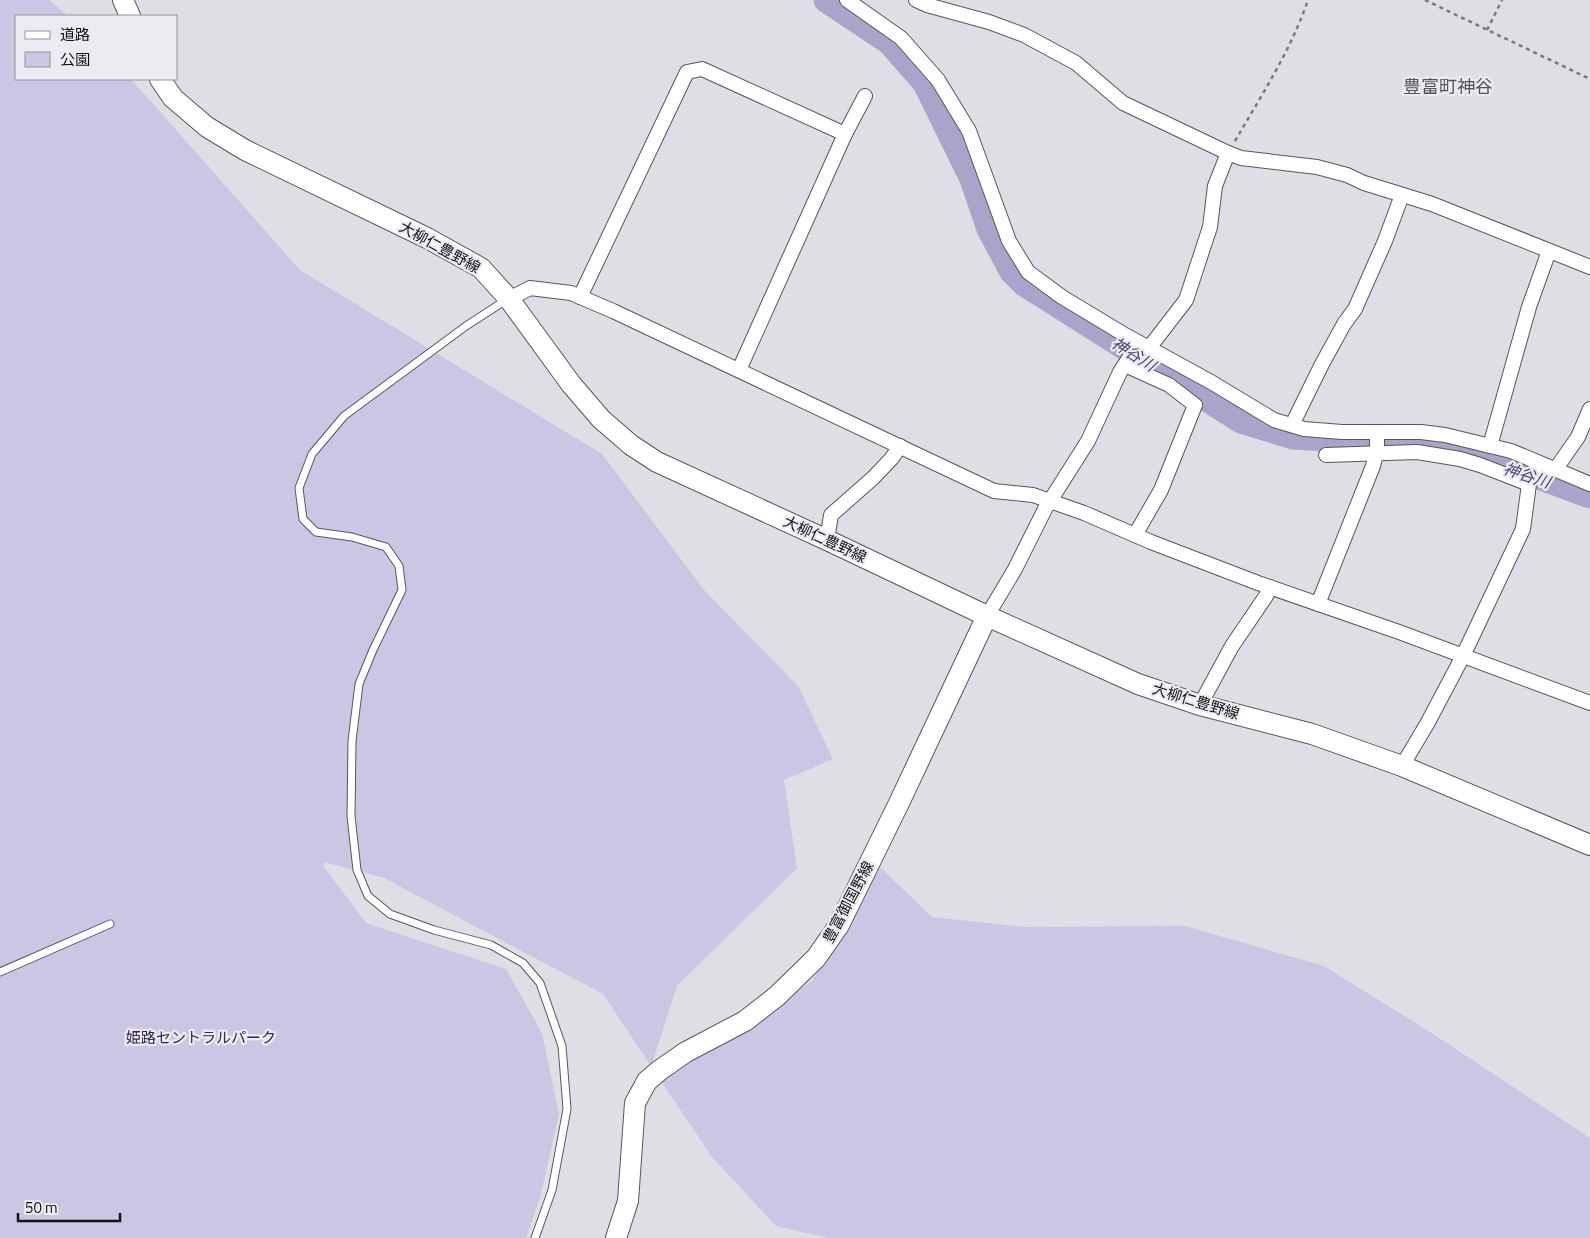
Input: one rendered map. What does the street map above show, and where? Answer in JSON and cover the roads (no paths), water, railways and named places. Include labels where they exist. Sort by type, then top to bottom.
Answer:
[{"type":"main road","points":[[124,0],[130,15]]},
{"type":"main road","name":"大柳仁豊野線","points":[[161,80],[173,98],[207,127],[245,150],[427,238],[481,268],[509,298],[571,384],[601,419],[631,445],[657,462],[1138,684],[1200,705],[1312,734],[1402,766],[1590,845]]},
{"type":"main road","name":"豊富御国野線","points":[[616,1238],[628,1201],[635,1103],[646,1081],[686,1052],[745,1021],[776,996],[816,958],[843,916],[988,616]]},
{"type":"street","points":[[847,0],[901,38],[938,80],[969,131],[1009,240],[1028,272],[1062,298],[1142,346],[1211,382],[1274,420],[1304,429],[1342,432],[1377,443],[1460,459],[1530,482]]},
{"type":"street","points":[[916,0],[927,6],[989,22],[1024,35],[1076,63],[1123,103],[1228,153],[1241,158],[1316,167],[1347,175],[1364,183],[1432,204],[1590,267]]},
{"type":"street","points":[[580,297],[687,72],[702,69],[846,134]]},
{"type":"street","points":[[739,370],[865,96]]},
{"type":"street","points":[[988,616],[1050,502],[1088,441],[1120,372],[1186,300],[1210,227],[1215,186],[1228,153]]},
{"type":"street","points":[[1292,425],[1322,364],[1344,324],[1355,309],[1385,241],[1402,195]]},
{"type":"street","points":[[1490,446],[1529,307],[1549,251]]},
{"type":"street","points":[[509,298],[530,288],[571,293],[994,490],[1033,495],[1084,513],[1135,535],[1270,587],[1590,704]]},
{"type":"street","points":[[1127,363],[1169,385],[1195,405],[1161,490],[1135,535]]},
{"type":"street","points":[[1555,470],[1578,437],[1590,409]]},
{"type":"street","points":[[1326,455],[1421,432],[1511,451],[1537,465],[1590,484]]},
{"type":"street","points":[[1318,604],[1374,466],[1377,443]]},
{"type":"street","points":[[827,540],[831,515],[873,478],[892,458],[900,446]]},
{"type":"street","points":[[1402,766],[1463,656],[1523,528],[1530,482],[1537,465]]},
{"type":"street","points":[[1200,705],[1232,646],[1266,596],[1270,587]]},
{"type":"lane","points":[[509,298],[466,326],[344,416],[312,454],[299,488],[303,520],[316,532],[352,537],[386,547],[399,566],[402,590],[359,684],[352,741],[351,816],[357,870],[368,896],[390,914],[434,930],[491,945],[524,963],[540,983],[562,1046],[567,1109],[552,1190],[535,1238]]},
{"type":"lane","points":[[0,972],[110,924]]},
{"type":"waterway","name":"神谷川","points":[[826,0],[889,42],[925,83],[972,179],[989,229],[1012,272],[1024,284],[1241,421],[1293,437],[1443,447],[1522,471],[1590,496]]},
{"type":"district","name":"豊富町神谷","points":[[1448,86]]},
{"type":"park label","name":"姫路セントラルパーク","points":[[201,1037]]}]
